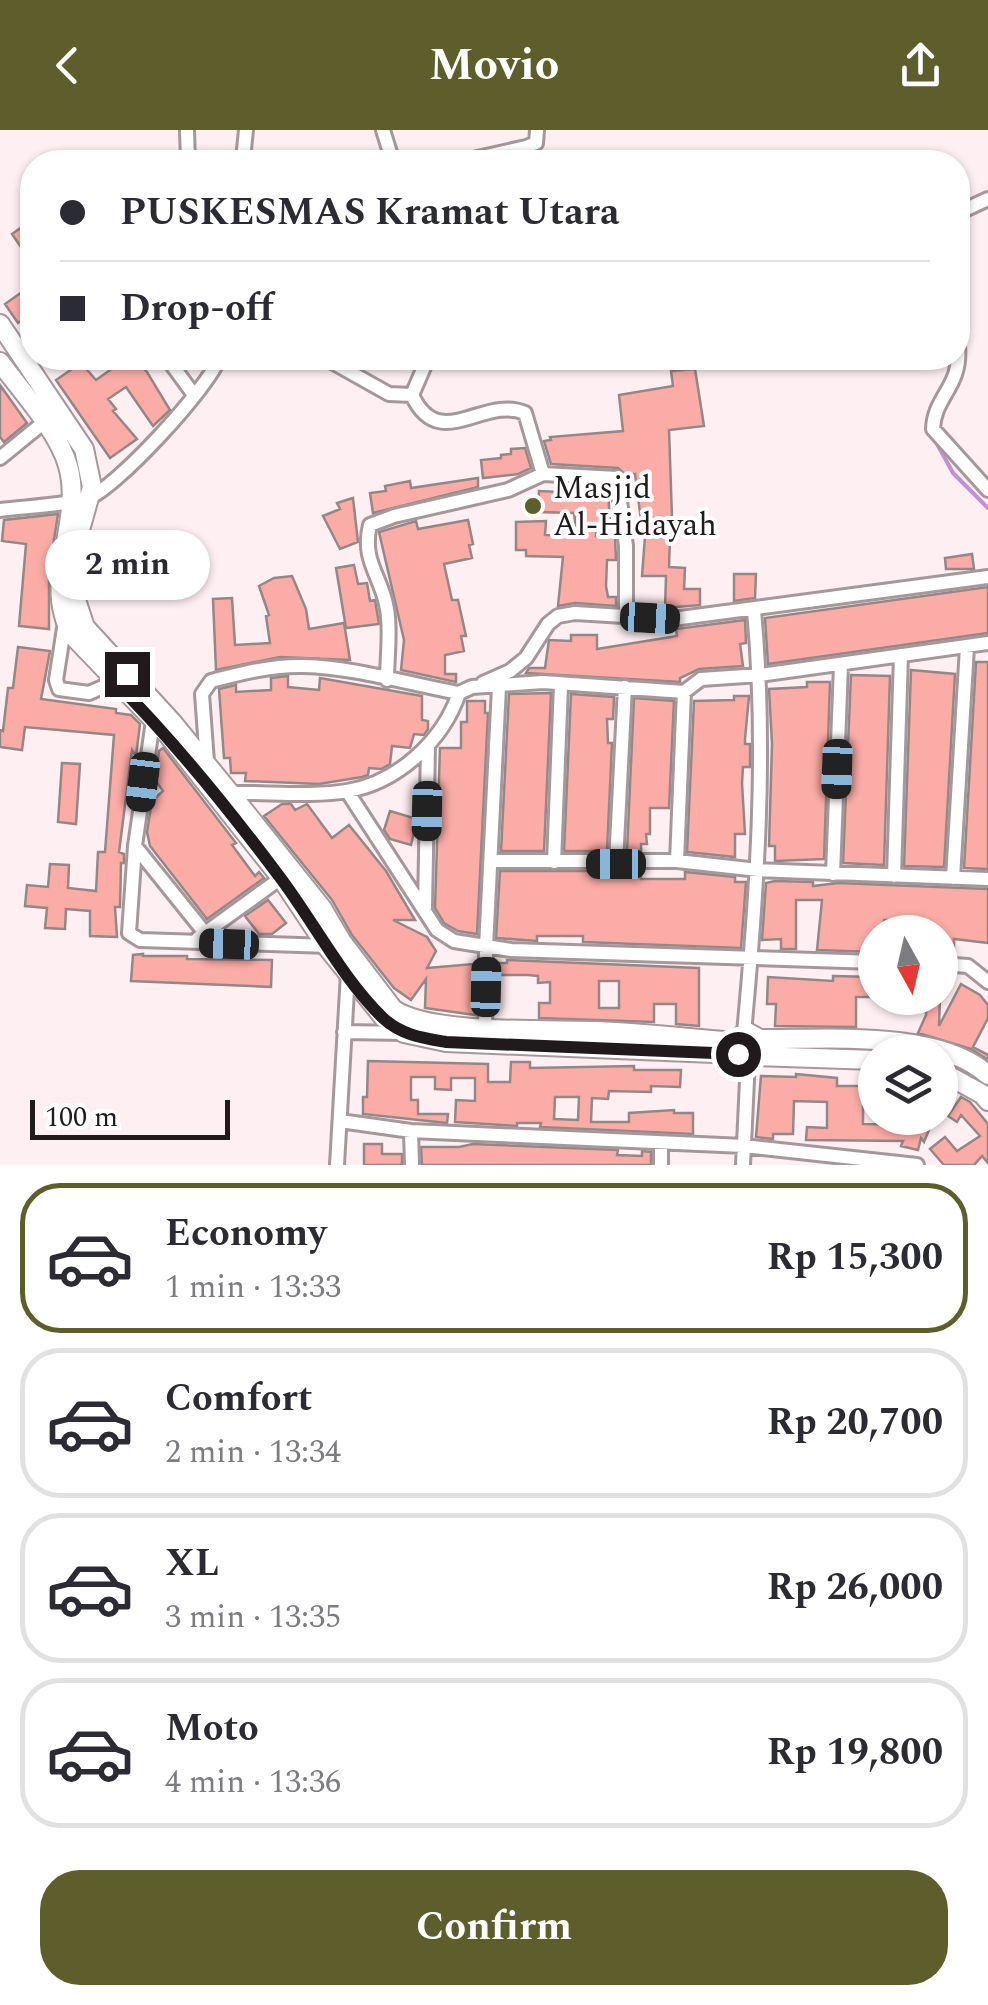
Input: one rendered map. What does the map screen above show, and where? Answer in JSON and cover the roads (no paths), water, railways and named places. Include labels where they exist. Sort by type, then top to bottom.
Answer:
[{"type":"street","points":[[514,150],[536,143],[537,130]]},
{"type":"street","points":[[0,324],[20,354]]},
{"type":"street","points":[[0,362],[44,423],[68,466],[79,499],[74,594],[78,615],[121,679]]},
{"type":"street","points":[[31,370],[84,449],[91,470],[92,487],[79,499],[59,598],[65,622],[83,649],[121,679],[230,793],[322,908],[348,973],[384,1018],[404,1033]]},
{"type":"street","points":[[176,370],[194,395]]},
{"type":"street","points":[[0,510],[79,499],[122,474],[214,370]]},
{"type":"street","points":[[346,370],[389,394],[414,400],[433,419],[452,424],[504,408],[525,412],[543,474]]},
{"type":"street","points":[[414,400],[424,370]]},
{"type":"street","points":[[957,370],[956,380],[936,412],[934,428],[988,490]]},
{"type":"street","points":[[0,458],[44,423]]},
{"type":"street","points":[[387,680],[388,612],[372,572],[370,525],[508,490],[543,474],[617,478],[626,546],[626,616]]},
{"type":"street","points":[[230,793],[347,792],[389,777],[428,744],[465,690],[496,678],[526,658],[548,624],[558,616],[575,613],[674,619],[988,577]]},
{"type":"street","points":[[743,1165],[758,870],[760,675],[754,610]]},
{"type":"street","points":[[65,622],[56,680],[59,689],[89,693],[121,679]]},
{"type":"street","points":[[207,767],[202,694],[212,680],[264,669],[304,666],[465,690],[543,682],[684,692],[702,679],[760,675],[988,642]]},
{"type":"street","points":[[953,878],[967,648]]},
{"type":"street","points":[[894,876],[902,655]]},
{"type":"street","points":[[833,874],[841,664]]},
{"type":"street","points":[[554,862],[562,685]]},
{"type":"street","points":[[485,1036],[499,686]]},
{"type":"street","points":[[616,864],[625,687]]},
{"type":"street","points":[[678,862],[684,692]]},
{"type":"street","points":[[154,713],[135,846],[129,933],[140,940],[335,944]]},
{"type":"street","points":[[154,713],[281,878],[382,997],[404,1016],[485,1036]]},
{"type":"street","points":[[425,910],[428,744]]},
{"type":"street","points":[[347,792],[438,930],[454,940],[486,948],[858,962]]},
{"type":"street","points":[[135,846],[205,933]]},
{"type":"street","points":[[491,862],[678,862],[758,870],[988,879]]},
{"type":"street","points":[[191,942],[281,878]]},
{"type":"street","points":[[958,965],[988,966]]},
{"type":"street","points":[[968,966],[988,982]]},
{"type":"street","points":[[337,1165],[348,973]]},
{"type":"street","points":[[344,1032],[404,1033],[446,1042],[485,1036],[747,1047],[858,1058]]},
{"type":"street","points":[[747,1047],[906,1043],[945,1052],[988,1074]]},
{"type":"street","points":[[958,1080],[988,1101]]},
{"type":"street","points":[[340,1121],[411,1131],[744,1146],[829,1160],[917,1165]]},
{"type":"street","points":[[411,1131],[412,1165]]},
{"type":"street","points":[[660,1165],[661,1144]]},
{"type":"waterway","points":[[931,433],[953,473],[988,508]]},
{"type":"place","name":"Masjid Al-Hidayah","points":[[533,506]]}]
